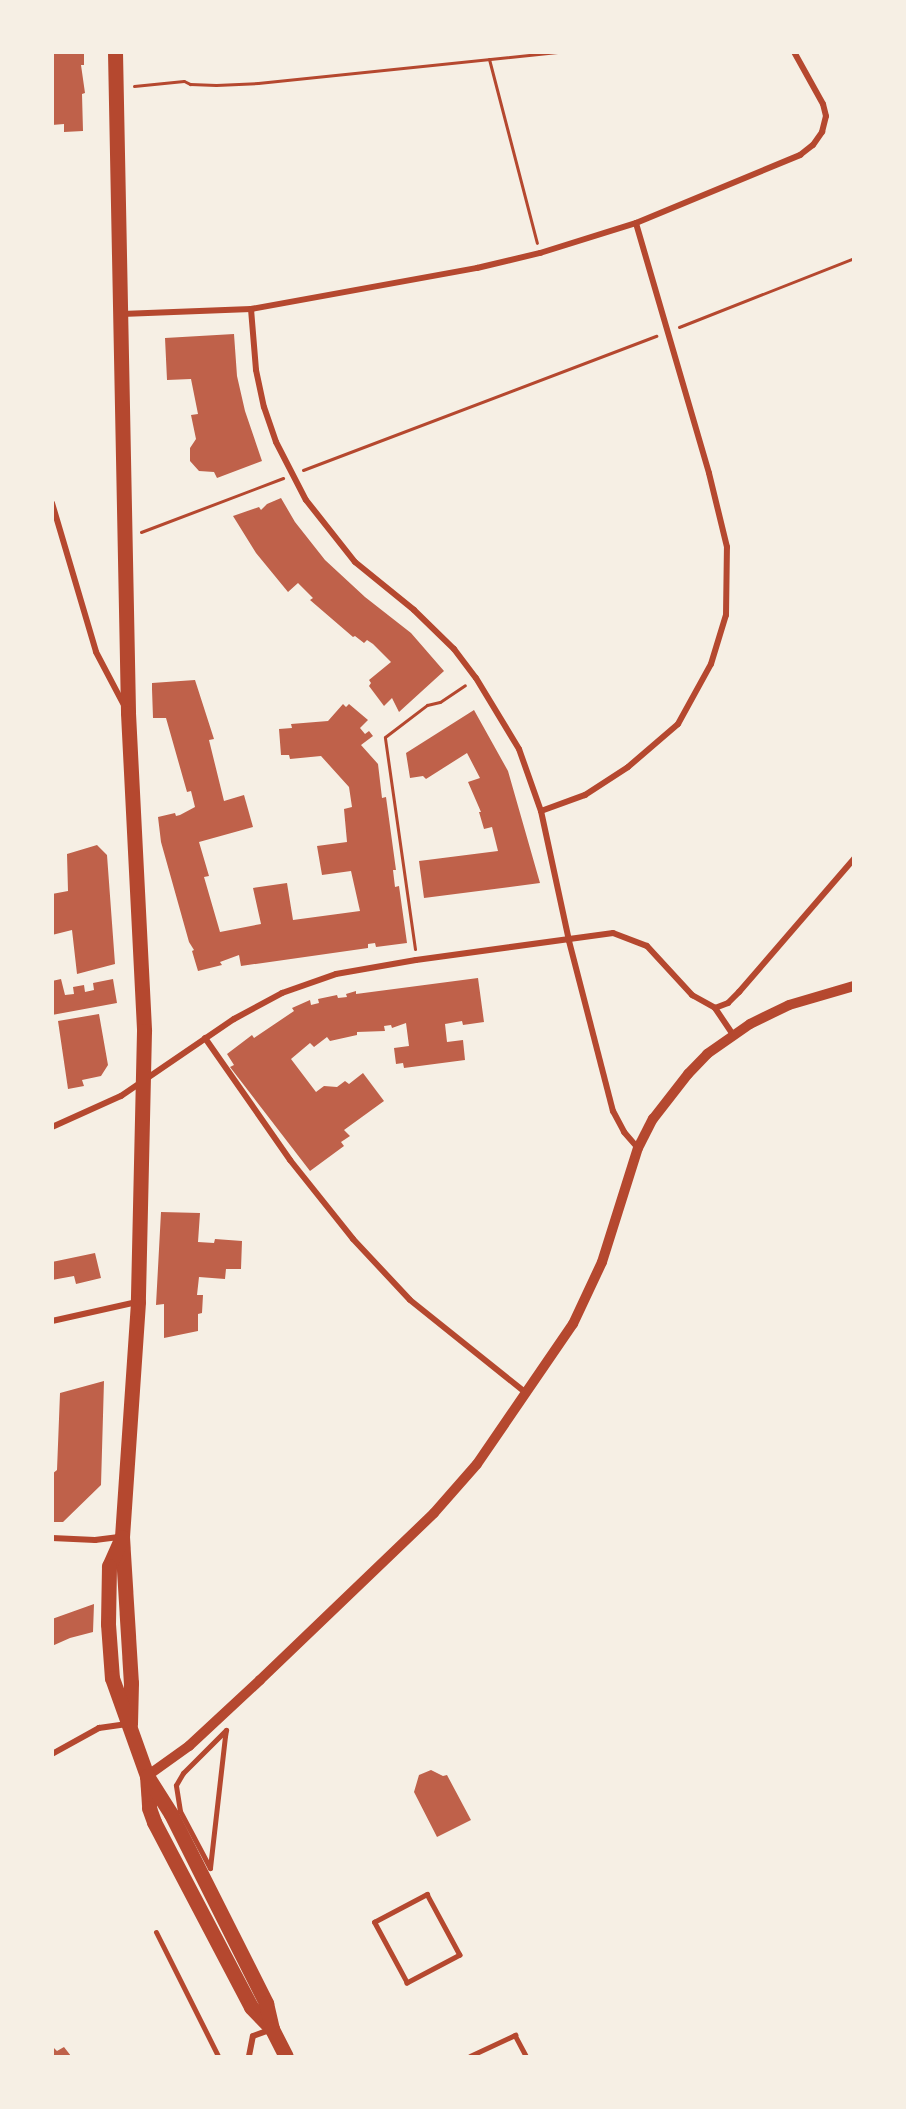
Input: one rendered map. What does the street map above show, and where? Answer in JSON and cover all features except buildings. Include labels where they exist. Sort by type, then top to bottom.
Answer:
[{"type":"main road","points":[[115,52],[128,713],[144,985],[138,1302],[122,1537],[109,1566],[108,1624],[113,1683],[130,1724],[147,1776],[171,1814],[266,2003],[272,2029],[286,2056]]},
{"type":"street","points":[[121,314],[251,309],[441,275],[540,253],[636,223],[800,155],[813,145],[822,132],[826,117],[823,104],[794,52]]},
{"type":"street","points":[[541,811],[585,795],[628,767],[678,724],[711,664],[726,615],[727,547],[709,473],[636,223]]},
{"type":"street","points":[[251,309],[256,370],[264,407],[291,475],[333,538],[355,562],[414,610],[454,649],[476,678],[519,749],[541,811],[569,941],[613,1111],[624,1132],[638,1148]]},
{"type":"street","points":[[52,503],[93,644],[110,682],[128,713]]},
{"type":"street","points":[[715,1008],[728,1003],[739,992],[854,859]]},
{"type":"street","points":[[52,1127],[121,1096],[234,1018],[309,982],[336,974],[416,960],[569,941],[613,933],[647,946],[692,995],[715,1008],[734,1035]]},
{"type":"street","points":[[147,1776],[189,1746],[434,1513],[477,1464],[573,1324],[602,1262],[638,1148],[653,1119],[688,1074],[707,1054],[734,1035],[789,1005],[854,986]]},
{"type":"street","points":[[205,1038],[290,1160],[353,1239],[410,1300],[526,1393]]},
{"type":"street","points":[[52,1321],[138,1302]]},
{"type":"street","points":[[52,1538],[95,1540],[122,1537]]},
{"type":"street","points":[[52,1754],[99,1728],[130,1724]]},
{"type":"street","points":[[226,1730],[224,1748],[210,1868],[180,1811],[176,1785],[183,1773],[226,1730]]},
{"type":"street","points":[[156,1932],[219,2056]]},
{"type":"street","points":[[249,2056],[253,2036],[272,2029]]},
{"type":"lane","points":[[427,1894],[460,1955],[407,1983],[374,1922],[427,1894]]},
{"type":"lane","points":[[470,2056],[515,2035],[526,2056]]},
{"type":"path","points":[[134,86],[184,81],[190,84],[216,85],[258,83],[557,52]]},
{"type":"path","points":[[489,59],[540,253]]},
{"type":"path","points":[[125,537],[669,331],[854,258]]},
{"type":"path","points":[[416,960],[385,737],[427,705],[440,702],[476,678]]}]
